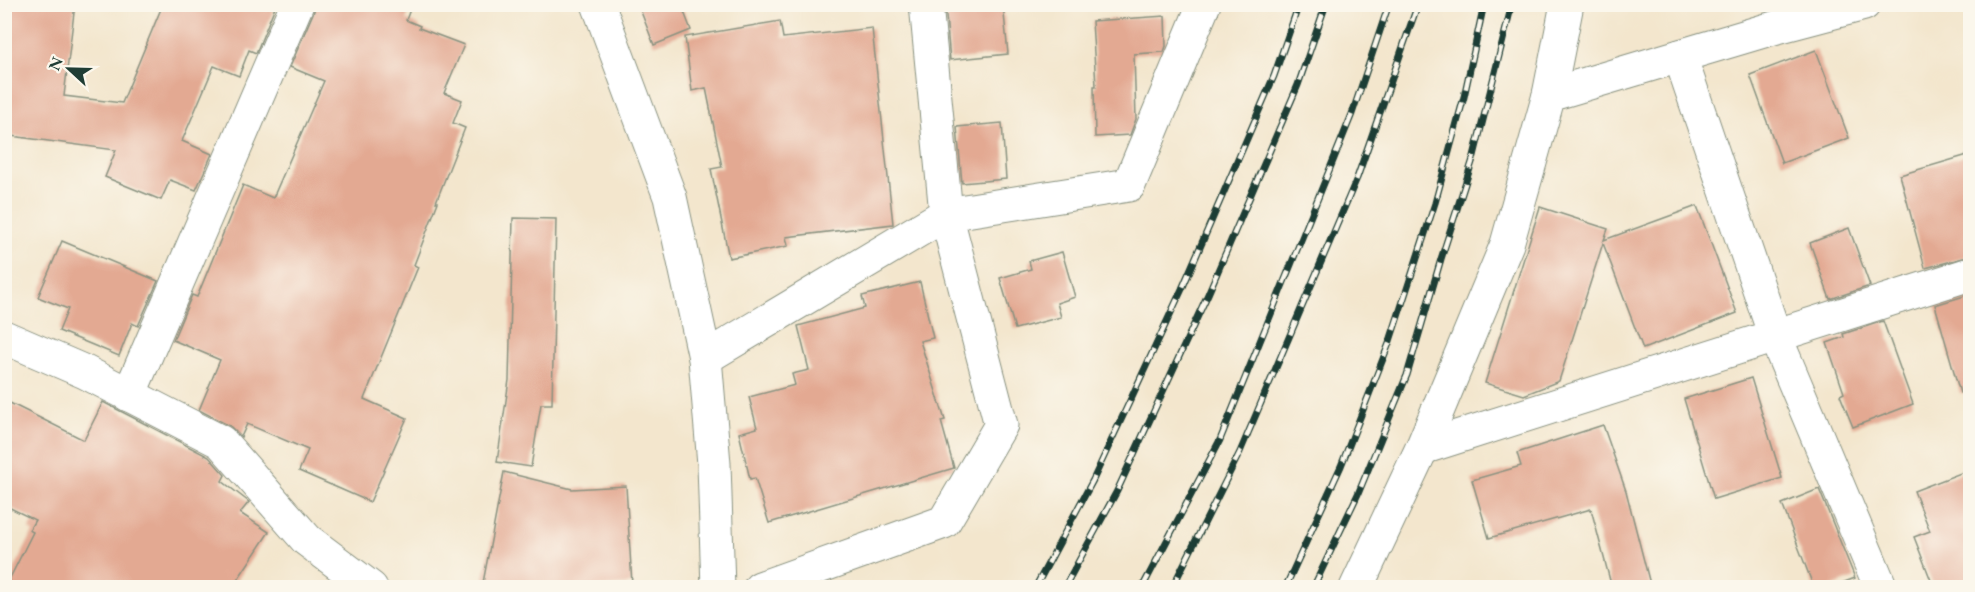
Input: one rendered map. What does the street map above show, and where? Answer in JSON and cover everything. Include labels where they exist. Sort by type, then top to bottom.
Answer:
[{"type":"street","points":[[129,395],[297,4]]},
{"type":"street","points":[[598,4],[670,197],[705,358],[714,464],[718,588]]},
{"type":"street","points":[[760,588],[944,522],[1000,424],[946,214],[926,4]]},
{"type":"street","points":[[705,358],[946,214],[1129,185],[1204,4]]},
{"type":"street","points":[[1356,588],[1422,448],[1507,244],[1549,95],[1567,4]]},
{"type":"street","points":[[1549,95],[1864,4]]},
{"type":"street","points":[[1680,56],[1774,336],[1881,588]]},
{"type":"street","points":[[1422,448],[1971,274]]},
{"type":"street","points":[[4,337],[85,372],[221,442],[307,540],[371,588]]},
{"type":"building","points":[[4,4],[75,4],[64,96],[122,103],[163,4],[276,4],[256,53],[249,50],[239,76],[214,66],[182,141],[212,154],[196,190],[170,180],[161,200],[105,177],[116,150],[4,135]]},
{"type":"building","points":[[315,4],[412,4],[406,20],[420,26],[419,28],[464,45],[444,93],[462,100],[453,123],[465,128],[414,265],[418,267],[364,399],[407,418],[370,502],[299,471],[308,450],[247,424],[241,437],[230,426],[199,410],[220,360],[173,340],[192,295],[197,297],[243,185],[273,198],[324,81],[290,67]]},
{"type":"building","points":[[638,4],[681,4],[691,30],[654,45]]},
{"type":"building","points":[[945,4],[1003,4],[1008,54],[950,60]]},
{"type":"building","points":[[1165,16],[1166,46],[1164,52],[1134,54],[1136,119],[1130,135],[1095,137],[1094,86],[1096,86],[1092,21]]},
{"type":"building","points":[[780,21],[783,38],[872,28],[893,224],[786,237],[788,246],[729,258],[711,169],[722,167],[706,88],[692,91],[685,37]]},
{"type":"building","points":[[1816,50],[1849,138],[1782,163],[1750,75]]},
{"type":"building","points":[[1002,123],[1006,179],[962,183],[957,127]]},
{"type":"building","points":[[1971,154],[1971,256],[1925,268],[1900,175]]},
{"type":"building","points":[[1697,206],[1737,313],[1643,349],[1603,243],[1559,381],[1524,395],[1485,383],[1540,207],[1608,229],[1604,240]]},
{"type":"building","points":[[513,218],[556,219],[552,404],[541,404],[531,467],[497,462],[509,380]]},
{"type":"building","points":[[1849,228],[1870,286],[1830,299],[1810,243]]},
{"type":"building","points":[[62,241],[158,281],[138,326],[132,323],[119,356],[59,331],[68,309],[38,297]]},
{"type":"building","points":[[1062,252],[1075,297],[1057,303],[1061,317],[1015,329],[1000,278],[1031,269],[1029,261]]},
{"type":"building","points":[[920,282],[933,338],[920,341],[945,420],[941,421],[954,468],[769,523],[755,478],[750,479],[739,433],[757,428],[749,397],[795,385],[792,374],[809,370],[798,326],[865,308],[862,296]]},
{"type":"building","points":[[1971,294],[1971,392],[1960,393],[1935,305]]},
{"type":"building","points":[[1883,321],[1913,404],[1853,427],[1840,395],[1844,393],[1827,343],[1844,337],[1843,334]]},
{"type":"building","points":[[1751,378],[1782,478],[1714,499],[1684,399]]},
{"type":"building","points":[[4,400],[84,440],[103,402],[209,457],[225,475],[222,481],[249,502],[240,513],[269,532],[232,588],[5,588],[33,532],[29,530],[35,520],[4,505]]},
{"type":"building","points":[[1603,425],[1626,491],[1651,588],[1612,588],[1591,509],[1489,538],[1472,480],[1521,466],[1517,453]]},
{"type":"building","points":[[1971,469],[1971,588],[1934,588],[1914,537],[1930,531],[1914,491]]},
{"type":"building","points":[[504,472],[572,489],[626,486],[632,584],[580,588],[482,588]]},
{"type":"building","points":[[1819,489],[1855,578],[1829,588],[1814,588],[1782,504]]},
{"type":"railway","points":[[1035,588],[1093,480],[1182,289],[1274,76],[1299,4]]},
{"type":"railway","points":[[1064,588],[1117,491],[1208,294],[1298,85],[1326,4]]},
{"type":"railway","points":[[1142,588],[1220,440],[1352,114],[1389,4]]},
{"type":"railway","points":[[1172,588],[1240,452],[1357,178],[1418,4]]},
{"type":"railway","points":[[1285,588],[1341,466],[1390,341],[1435,203],[1464,97],[1484,4]]},
{"type":"railway","points":[[1313,588],[1358,494],[1407,375],[1474,156],[1512,4]]}]
